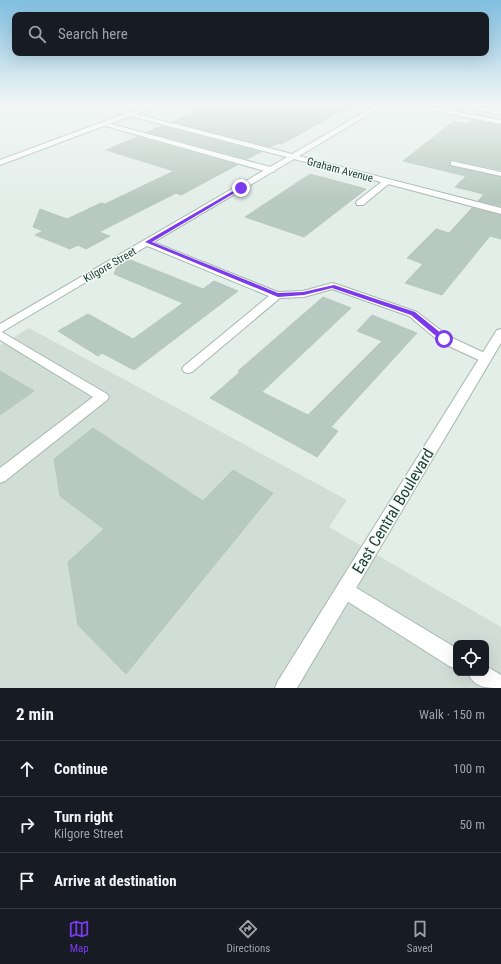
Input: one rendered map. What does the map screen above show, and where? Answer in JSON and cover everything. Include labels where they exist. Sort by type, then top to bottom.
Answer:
[{"type":"street","points":[[0,163],[74,135]]},
{"type":"street","points":[[144,135],[271,170]]},
{"type":"street","name":"Graham Avenue","points":[[211,135],[501,211]]},
{"type":"street","name":"Kilgore Street","points":[[0,329],[330,135]]},
{"type":"street","points":[[454,163],[501,174]]},
{"type":"street","points":[[360,203],[387,182]]},
{"type":"street","points":[[148,242],[278,295],[304,294],[332,286],[413,314],[444,339],[485,358]]},
{"type":"street","points":[[188,369],[278,295]]},
{"type":"street","name":"East Central Boulevard","points":[[284,688],[501,333]]},
{"type":"street","points":[[0,335],[102,397],[0,477]]},
{"type":"street","points":[[345,590],[453,657]]},
{"type":"street","points":[[483,676],[501,688]]},
{"type":"shaded area","points":[[29,328],[347,500],[329,527],[501,627],[501,688],[0,688],[0,345]]},
{"type":"building","points":[[159,135],[197,135],[261,152],[247,159]]},
{"type":"building","points":[[223,135],[298,135],[282,144],[278,143],[270,147]]},
{"type":"building","points":[[436,135],[501,135],[501,170],[451,160],[450,165],[501,177],[501,206],[478,201],[484,194],[455,187],[466,176],[403,161]]},
{"type":"building","points":[[137,137],[237,165],[181,195],[176,193],[99,232],[110,236],[86,249],[78,245],[70,249],[35,235],[43,231],[33,227],[40,209],[67,219],[101,203],[105,204],[174,171],[106,150]]},
{"type":"building","points":[[310,174],[366,189],[304,237],[245,217]]},
{"type":"building","points":[[472,208],[501,215],[501,239],[490,236],[442,295],[405,283],[423,264],[407,258],[436,229],[449,233]]},
{"type":"building","points":[[128,259],[203,289],[214,281],[238,291],[134,370],[102,353],[98,356],[58,331],[88,314],[133,339],[183,303],[114,274],[118,265]]},
{"type":"building","points":[[323,297],[351,308],[262,392],[308,415],[382,341],[357,331],[372,315],[417,333],[331,427],[338,431],[317,457],[210,398],[240,372],[238,371]]},
{"type":"building","points":[[0,371],[34,391],[0,415]]},
{"type":"building","points":[[93,428],[203,501],[233,470],[273,493],[126,674],[78,625],[68,562],[104,529],[60,496],[54,459]]},
{"type":"route","points":[[241,188],[148,242],[278,295],[304,294],[332,286],[413,314],[444,339]]}]
